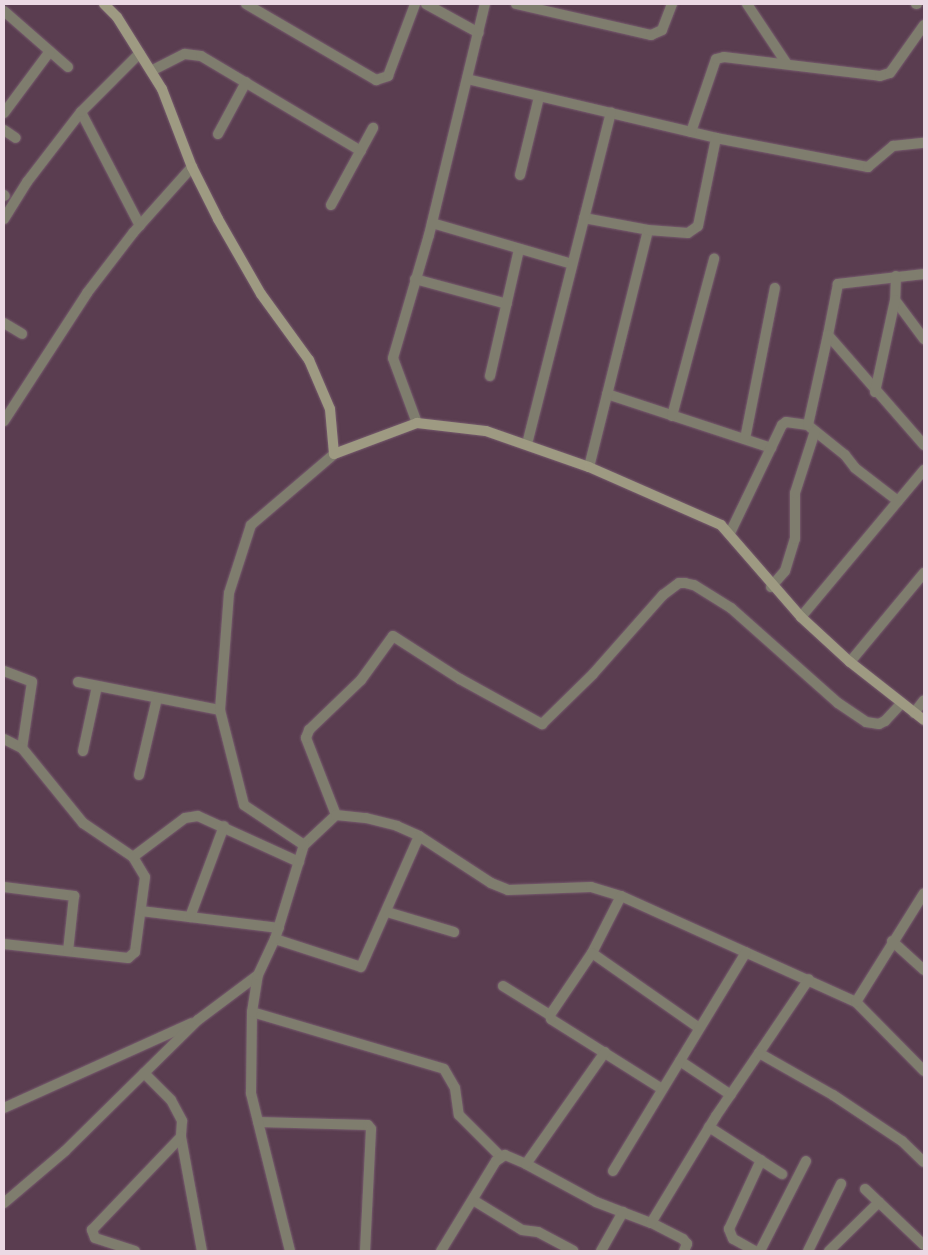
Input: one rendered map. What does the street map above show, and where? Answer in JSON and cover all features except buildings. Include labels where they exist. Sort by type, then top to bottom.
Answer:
[{"type":"main road","points":[[104,4],[117,17],[162,89],[192,166],[218,219],[261,294],[309,360],[330,409],[334,454],[417,423],[486,431],[589,466],[721,525],[730,533],[772,587],[801,617],[850,662],[901,704],[924,720]]},
{"type":"street","points":[[246,4],[376,80],[388,76],[415,4]]},
{"type":"street","points":[[426,4],[479,33]]},
{"type":"street","points":[[417,423],[393,358],[432,224],[485,4]]},
{"type":"street","points":[[516,4],[651,36],[662,30],[672,4]]},
{"type":"street","points":[[559,15],[562,4]]},
{"type":"street","points":[[747,4],[787,64]]},
{"type":"street","points":[[4,11],[68,67]]},
{"type":"street","points":[[691,132],[716,59],[724,57],[880,76],[890,73],[923,30]]},
{"type":"street","points":[[4,113],[50,51]]},
{"type":"street","points":[[4,219],[27,182],[81,112],[140,53]]},
{"type":"street","points":[[151,71],[185,54],[192,54],[246,82],[360,150]]},
{"type":"street","points":[[467,79],[716,138],[868,167],[893,146],[924,141]]},
{"type":"street","points":[[218,134],[246,82]]},
{"type":"street","points":[[520,175],[539,97]]},
{"type":"street","points":[[81,112],[140,226]]},
{"type":"street","points":[[527,444],[611,112]]},
{"type":"street","points":[[331,205],[373,128]]},
{"type":"street","points":[[4,130],[16,138]]},
{"type":"street","points":[[584,218],[648,230],[688,233],[698,226],[716,138]]},
{"type":"street","points":[[4,420],[76,308],[140,226],[192,166]]},
{"type":"street","points":[[432,224],[572,264]]},
{"type":"street","points":[[589,466],[648,230]]},
{"type":"street","points":[[490,376],[519,249]]},
{"type":"street","points":[[672,416],[714,260]]},
{"type":"street","points":[[772,587],[785,571],[795,539],[795,493],[812,428],[838,284],[924,274]]},
{"type":"street","points":[[875,392],[895,300],[896,276]]},
{"type":"street","points":[[416,279],[507,304]]},
{"type":"street","points":[[745,439],[775,288]]},
{"type":"street","points":[[895,300],[924,338]]},
{"type":"street","points":[[4,323],[22,334]]},
{"type":"street","points":[[828,335],[875,392],[924,445]]},
{"type":"street","points":[[607,394],[771,448]]},
{"type":"street","points":[[4,399],[14,405]]},
{"type":"street","points":[[730,533],[771,448],[786,422],[812,428],[855,468],[898,502]]},
{"type":"street","points":[[304,845],[244,805],[220,710],[229,593],[251,525],[334,454]]},
{"type":"street","points":[[801,617],[924,470]]},
{"type":"street","points":[[850,662],[924,573]]},
{"type":"street","points":[[336,815],[306,738],[310,730],[360,680],[393,636],[460,679],[542,724],[593,674],[663,595],[679,583],[685,583],[694,585],[731,608],[838,703],[866,722],[879,724],[885,721],[901,704]]},
{"type":"street","points":[[4,671],[32,682],[22,748]]},
{"type":"street","points":[[78,682],[220,710]]},
{"type":"street","points":[[83,751],[98,686]]},
{"type":"street","points":[[139,775],[157,698]]},
{"type":"street","points":[[914,713],[924,700]]},
{"type":"street","points":[[4,739],[22,748],[83,823],[133,857],[145,877],[135,952],[132,956],[4,944]]},
{"type":"street","points":[[336,815],[397,826],[419,836],[491,883],[508,890],[591,887],[621,896],[809,979],[856,1002],[924,1071]]},
{"type":"street","points":[[290,1251],[251,1094],[252,1012],[258,975],[279,928],[304,845],[336,815]]},
{"type":"street","points":[[133,857],[185,818],[198,816],[224,826],[299,862]]},
{"type":"street","points":[[190,917],[224,826]]},
{"type":"street","points":[[275,939],[361,967],[387,912],[419,836]]},
{"type":"street","points":[[4,887],[74,896],[68,951]]},
{"type":"street","points":[[856,1002],[892,940],[924,893]]},
{"type":"street","points":[[550,1015],[592,953],[621,896]]},
{"type":"street","points":[[141,911],[279,928]]},
{"type":"street","points":[[387,912],[454,932]]},
{"type":"street","points":[[892,940],[924,970]]},
{"type":"street","points":[[613,1171],[746,952]]},
{"type":"street","points":[[592,953],[699,1028]]},
{"type":"street","points":[[4,1203],[65,1150],[198,1020],[258,975]]},
{"type":"street","points":[[651,1223],[709,1127],[809,979]]},
{"type":"street","points":[[503,986],[662,1090]]},
{"type":"street","points":[[252,1012],[444,1069],[455,1088],[459,1115],[500,1156]]},
{"type":"street","points":[[4,1108],[198,1020]]},
{"type":"street","points":[[526,1164],[605,1052]]},
{"type":"street","points":[[759,1053],[833,1095],[902,1141],[924,1162]]},
{"type":"street","points":[[680,1061],[731,1095]]},
{"type":"street","points":[[144,1074],[178,1109],[182,1121],[181,1137],[202,1251]]},
{"type":"street","points":[[258,1122],[368,1125],[365,1251]]},
{"type":"street","points":[[709,1127],[782,1174]]},
{"type":"street","points":[[135,1251],[96,1238],[92,1230],[181,1137]]},
{"type":"street","points":[[500,1156],[505,1155],[526,1164],[588,1199],[651,1223],[683,1239],[687,1244],[684,1251]]},
{"type":"street","points":[[442,1251],[500,1156]]},
{"type":"street","points":[[761,1160],[729,1229],[733,1239],[754,1251],[806,1161]]},
{"type":"street","points":[[810,1251],[841,1184]]},
{"type":"street","points":[[865,1189],[924,1245]]},
{"type":"street","points":[[473,1200],[522,1230],[538,1232],[573,1251]]},
{"type":"street","points":[[829,1251],[878,1202]]},
{"type":"street","points":[[601,1251],[623,1212]]}]
